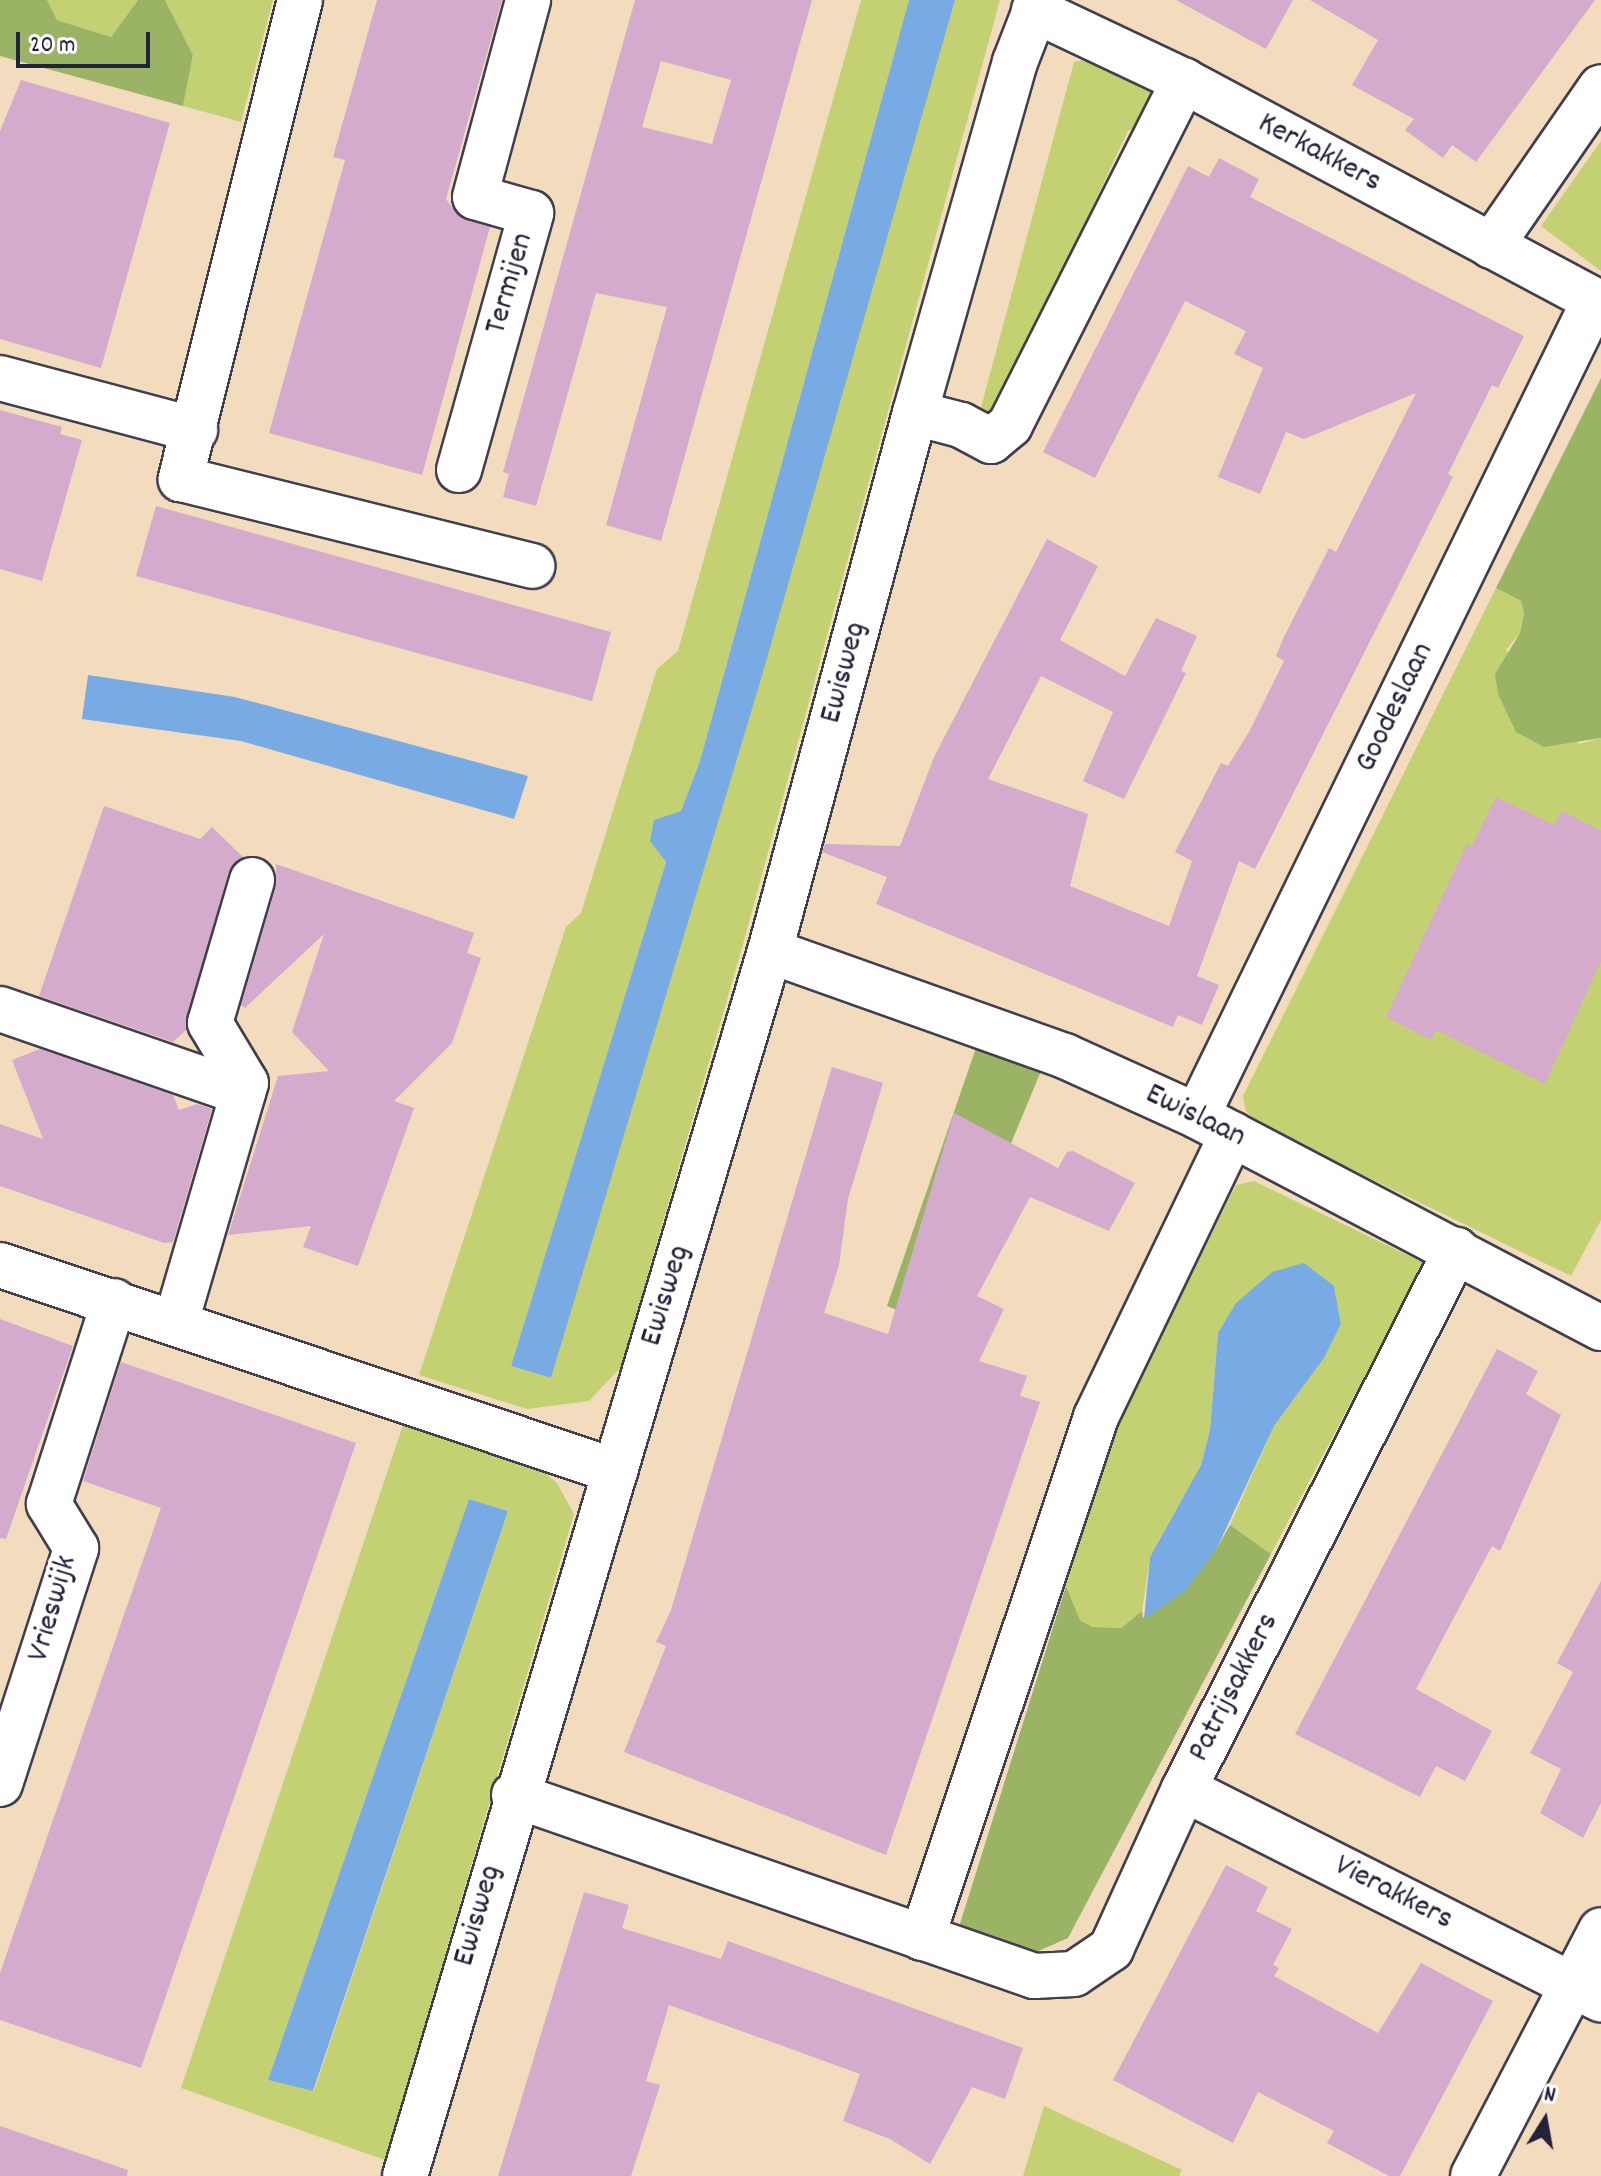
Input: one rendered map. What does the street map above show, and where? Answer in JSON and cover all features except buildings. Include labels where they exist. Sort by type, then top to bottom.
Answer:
[{"type":"street","points":[[300,0],[181,479],[532,566]]},
{"type":"street","name":"Termijen","points":[[459,470],[531,213],[475,197],[528,0]]},
{"type":"street","name":"Kerkakkers","points":[[1036,5],[1598,302]]},
{"type":"street","name":"Ewisweg","points":[[405,2176],[514,1795],[615,1471],[770,951],[915,413],[1036,5]]},
{"type":"street","points":[[915,413],[961,425],[991,441],[1010,425],[1184,81]]},
{"type":"street","points":[[1491,246],[1601,87]]},
{"type":"street","name":"Goodeslaan","points":[[1214,1125],[1598,302]]},
{"type":"street","points":[[0,378],[195,430]]},
{"type":"street","points":[[176,1322],[246,1083],[210,1023],[252,880]]},
{"type":"street","name":"Ewislaan","points":[[770,951],[1065,1056],[1214,1125],[1456,1250],[1596,1312]]},
{"type":"street","points":[[0,1009],[243,1093]]},
{"type":"street","points":[[922,1938],[1096,1417],[1214,1125]]},
{"type":"street","name":"Patrijsakkers","points":[[514,1795],[1034,1976],[1074,1974],[1111,1949],[1184,1789],[1456,1250]]},
{"type":"street","points":[[0,1265],[615,1471]]},
{"type":"street","name":"Vrieswijk","points":[[0,1784],[76,1548],[49,1504],[114,1301]]},
{"type":"street","name":"Vierakkers","points":[[1184,1789],[1587,1992]]},
{"type":"street","points":[[1473,2176],[1587,1992],[1601,1930]]},
{"type":"green space","points":[[0,0],[47,0],[57,20],[111,37],[138,0],[165,0],[193,55],[183,106],[0,56]]},
{"type":"green space","points":[[47,0],[138,0],[111,37],[57,20]]},
{"type":"green space","points":[[165,0],[273,0],[241,122],[183,106],[193,55]]},
{"type":"green space","points":[[861,0],[909,0],[700,761],[681,811],[650,841],[666,862],[511,1366],[551,1378],[955,0],[1000,0],[742,948],[621,1367],[589,1401],[527,1409],[419,1375],[566,927],[581,913],[657,669],[678,651]]},
{"type":"green space","points":[[1093,58],[1156,86],[1153,117],[1128,131],[994,416],[980,411],[1074,62]]},
{"type":"green space","points":[[1601,141],[1601,271],[1541,226]]},
{"type":"green space","points":[[1601,378],[1601,738],[1544,747],[1516,732],[1498,694],[1495,674],[1520,633],[1524,614],[1521,601],[1496,588]]},
{"type":"green space","points":[[1496,588],[1521,601],[1524,614],[1520,633],[1506,650],[1579,744],[1601,738],[1601,1220],[1571,1276],[1260,1125],[1246,1111],[1243,1096]]},
{"type":"green space","points":[[976,1048],[1041,1071],[975,1230],[941,1327],[887,1306]]},
{"type":"green space","points":[[1254,1181],[1424,1263],[1271,1554],[1230,1525],[1274,1426],[1324,1358],[1341,1324],[1334,1286],[1218,1333],[1210,1430],[1201,1465],[1150,1557],[1142,1611],[1121,1628],[1092,1627],[1080,1620],[1066,1586],[1115,1429],[1236,1185]]},
{"type":"green space","points":[[405,1419],[544,1472],[557,1483],[574,1514],[385,2160],[181,2088]],"holes":[[[469,1499],[508,1511],[314,2091],[268,2080]]]},
{"type":"green space","points":[[1230,1525],[1271,1554],[1068,1938],[1034,1953],[959,1927],[1066,1586],[1080,1620],[1092,1627],[1121,1628],[1142,1611],[1143,1618],[1217,1548]]},
{"type":"green space","points":[[1044,2106],[1182,2170],[1179,2176],[1023,2176]]},
{"type":"water","points":[[909,0],[955,0],[761,679],[551,1378],[511,1366],[666,862],[650,841],[654,820],[681,811],[700,761]]},
{"type":"water","points":[[88,675],[235,697],[528,776],[514,819],[241,741],[82,719]]},
{"type":"water","points":[[1304,1263],[1334,1286],[1341,1324],[1324,1358],[1274,1426],[1217,1548],[1186,1590],[1144,1619],[1150,1557],[1201,1465],[1210,1430],[1218,1333],[1236,1303],[1272,1272]]},
{"type":"water","points":[[469,1499],[508,1511],[313,2091],[268,2080]]}]
